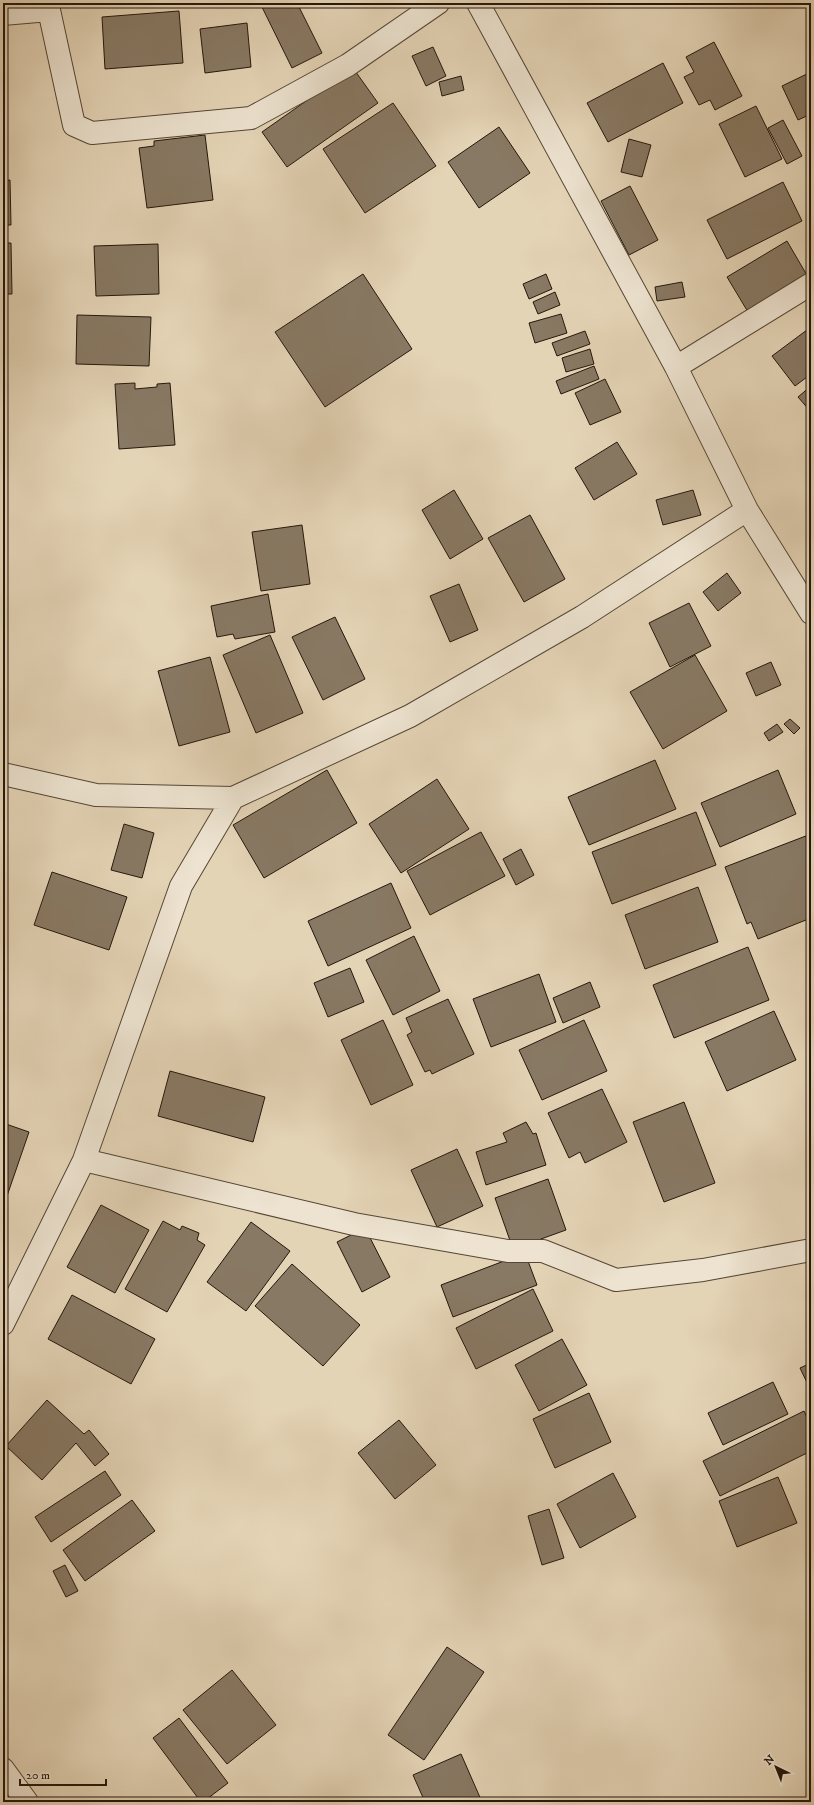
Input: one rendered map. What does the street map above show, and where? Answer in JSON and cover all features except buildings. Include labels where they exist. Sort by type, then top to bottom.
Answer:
[{"type":"street","points":[[3,14],[49,6],[74,125],[92,133],[251,118],[348,65],[438,3]]},
{"type":"street","points":[[478,3],[676,367],[747,510],[811,613]]},
{"type":"street","points":[[676,367],[811,284]]},
{"type":"street","points":[[3,774],[96,795],[233,798],[410,716],[582,617],[747,510]]},
{"type":"street","points":[[3,1324],[8,1302],[84,1160],[181,886],[233,798]]},
{"type":"street","points":[[84,1160],[354,1224],[508,1251],[543,1251],[616,1280],[703,1270],[811,1250]]},
{"type":"street","points":[[3,1769],[27,1802]]}]
